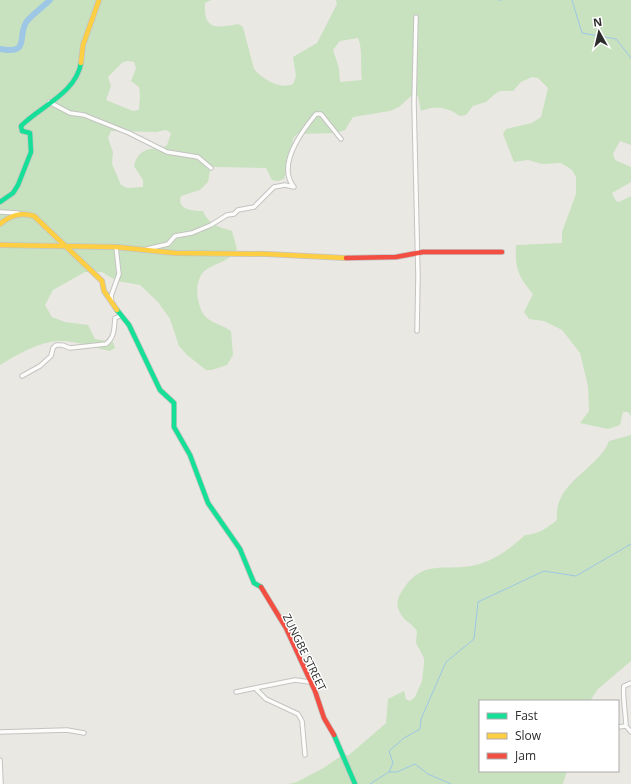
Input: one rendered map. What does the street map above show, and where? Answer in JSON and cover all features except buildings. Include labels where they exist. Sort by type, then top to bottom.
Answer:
[{"type":"street","points":[[0,202],[15,191],[30,152],[30,133],[22,131],[21,126],[33,113],[68,88],[79,73],[83,56],[84,39],[99,0]]},
{"type":"street","points":[[416,17],[414,103],[417,331]]},
{"type":"street","points":[[48,101],[70,113],[84,115],[129,133],[167,152],[198,157],[211,168]]},
{"type":"street","points":[[146,250],[168,244],[175,236],[192,233],[211,225],[238,210],[254,207],[274,187],[285,185],[294,187],[287,174],[289,159],[303,129],[316,114],[321,114],[341,138]]},
{"type":"street","points":[[0,212],[20,213]]},
{"type":"street","points":[[0,224],[5,219],[20,213]]},
{"type":"street","name":"ZUNGBE STREET","points":[[20,213],[34,216],[102,281],[104,291],[120,316],[129,325],[160,390],[174,403],[174,427],[190,455],[208,503],[244,557],[254,583],[261,587],[286,628],[315,691],[324,718],[334,734],[355,784]]},
{"type":"street","points":[[0,245],[116,247],[175,253],[266,254],[334,258],[417,255],[423,252],[502,252]]},
{"type":"street","points":[[112,304],[112,296],[119,274],[116,247]]},
{"type":"street","points":[[22,376],[40,366],[51,356],[53,348],[56,345],[62,345],[70,348],[106,344],[110,341],[114,333],[115,318],[120,316]]},
{"type":"street","points":[[236,692],[295,680],[310,682]]},
{"type":"street","points":[[631,683],[624,686],[622,690],[625,701],[626,726],[631,732]]},
{"type":"street","points":[[255,688],[260,694],[271,702],[298,714],[302,721],[305,755]]},
{"type":"street","points":[[619,727],[626,726]]},
{"type":"street","points":[[0,732],[67,730],[84,733]]},
{"type":"street","points":[[0,760],[1,784]]},
{"type":"green space","points":[[0,0],[211,0],[205,3],[206,19],[209,23],[213,26],[238,24],[243,27],[254,69],[267,80],[282,86],[293,84],[296,76],[293,57],[317,43],[337,4],[336,0],[631,0],[631,145],[620,141],[613,154],[615,160],[631,167],[631,182],[612,193],[616,201],[619,202],[631,196],[631,416],[628,412],[623,412],[620,425],[608,429],[580,423],[589,411],[588,386],[580,353],[562,330],[544,321],[529,319],[524,312],[533,294],[518,272],[516,245],[562,243],[562,232],[576,194],[576,177],[572,170],[561,163],[542,164],[528,160],[514,162],[503,134],[506,129],[532,123],[541,117],[548,88],[538,78],[532,77],[521,82],[513,91],[500,91],[486,102],[473,106],[466,115],[460,116],[441,108],[432,108],[421,111],[418,96],[411,96],[399,107],[390,111],[353,117],[345,130],[336,133],[297,134],[293,139],[291,157],[284,179],[278,181],[272,180],[266,168],[214,167],[210,171],[208,182],[200,190],[181,196],[180,201],[183,207],[195,211],[203,211],[205,216],[211,222],[219,227],[232,231],[237,249],[230,257],[207,269],[203,273],[198,284],[197,291],[199,304],[204,315],[210,320],[231,331],[233,355],[227,365],[212,370],[206,370],[187,355],[179,346],[170,319],[158,302],[140,285],[117,281],[102,272],[85,272],[53,290],[45,305],[52,317],[65,322],[88,325],[95,339],[113,342],[115,348],[110,351],[73,342],[54,341],[29,349],[0,365]],"holes":[[[358,38],[360,42],[362,80],[340,82],[339,68],[333,50],[340,41]],[[123,62],[134,62],[136,68],[131,81],[139,87],[139,110],[133,111],[106,100],[111,86],[108,77]],[[166,130],[171,133],[167,145],[161,149],[144,151],[135,161],[134,166],[143,180],[143,187],[127,188],[121,185],[112,164],[113,152],[108,138],[111,131],[156,132]]]},
{"type":"green space","points":[[631,435],[631,661],[598,689],[591,700],[479,700],[479,772],[567,772],[563,784],[288,784],[297,782],[325,767],[341,756],[349,755],[386,723],[388,699],[404,691],[406,699],[410,701],[415,697],[422,681],[424,658],[416,643],[417,631],[399,612],[398,605],[398,600],[401,593],[412,579],[428,569],[465,567],[483,563],[502,553],[525,535],[539,532],[546,528],[557,520],[558,507],[562,496],[569,486],[596,460],[609,441]]},
{"type":"waterway","points":[[0,49],[10,50],[16,49],[20,46],[24,26],[27,21],[50,0]]},
{"type":"waterway","points":[[572,0],[582,33],[616,39],[631,58]]},
{"type":"waterway","points":[[370,784],[389,772],[393,763],[389,751],[404,738],[420,729],[421,719],[446,662],[474,639],[478,602],[544,571],[576,576],[631,544]]},
{"type":"waterway","points":[[389,772],[397,772],[415,764],[428,774],[451,784]]},
{"type":"traffic: fast","points":[[0,202],[13,193],[18,185],[31,152],[30,133],[22,131],[21,126],[65,91],[78,74],[81,63]]},
{"type":"traffic: fast","points":[[117,310],[129,325],[160,390],[174,403],[174,427],[190,455],[208,503],[240,549],[254,583],[261,587]]},
{"type":"traffic: fast","points":[[334,735],[355,784]]},
{"type":"traffic: slow","points":[[81,63],[83,45],[99,0]]},
{"type":"traffic: slow","points":[[0,224],[8,218],[20,214],[34,216],[102,281],[104,291],[117,310]]},
{"type":"traffic: slow","points":[[0,245],[116,247],[175,253],[266,254],[346,258]]},
{"type":"traffic: jam","points":[[346,258],[396,257],[423,252],[502,252]]},
{"type":"traffic: jam","points":[[261,587],[286,628],[315,691],[324,718],[334,735]]}]
